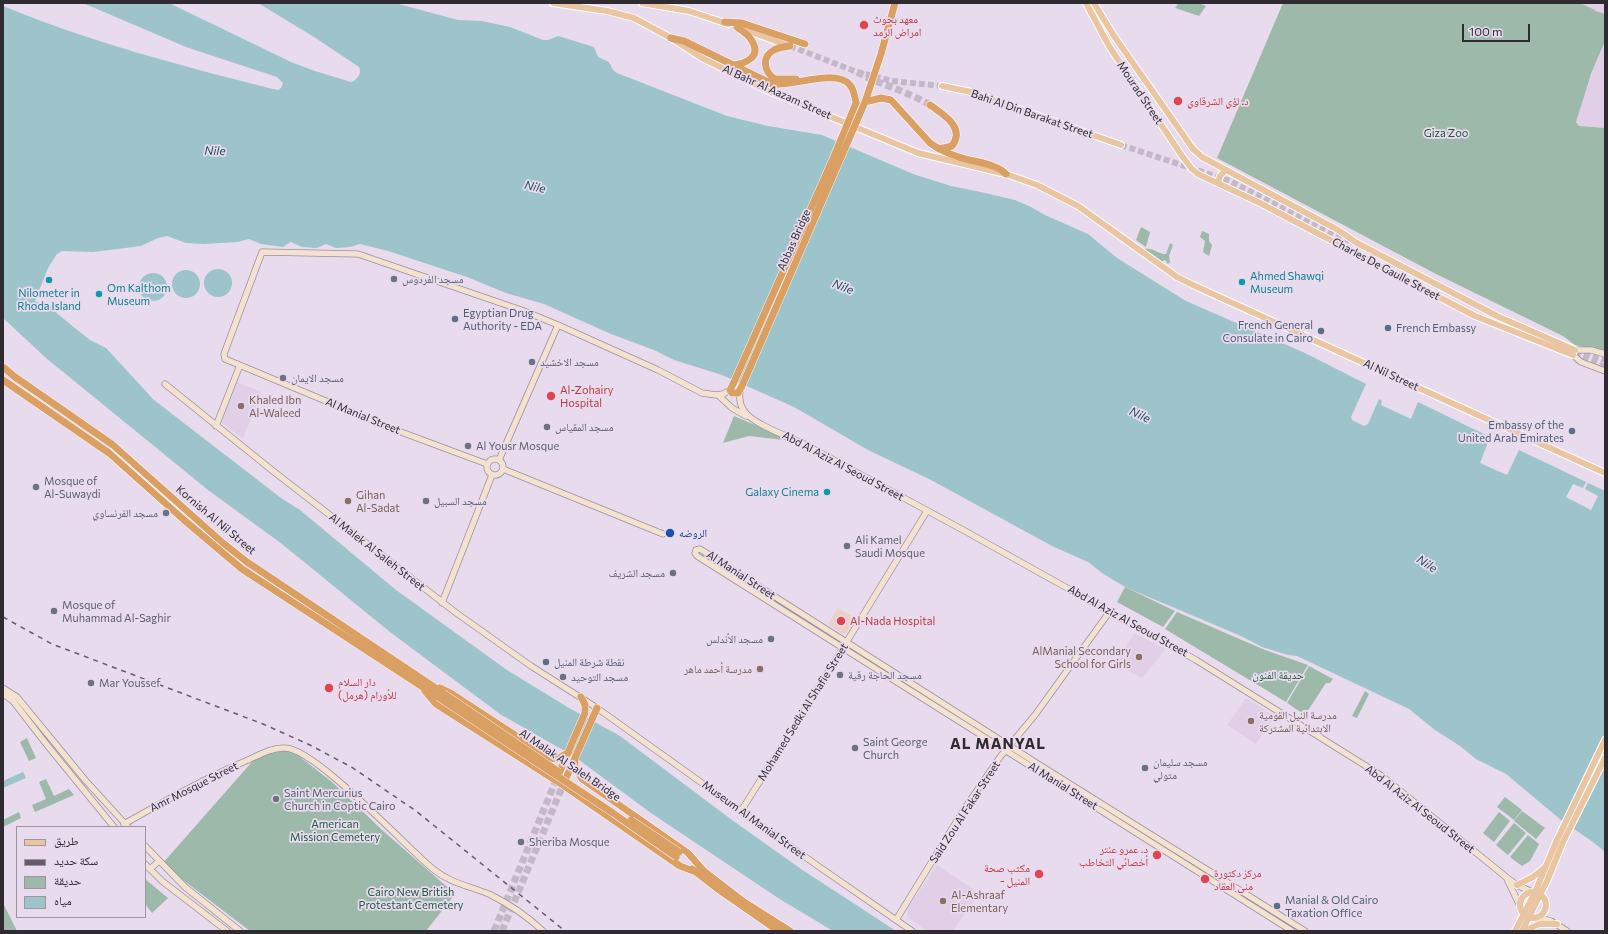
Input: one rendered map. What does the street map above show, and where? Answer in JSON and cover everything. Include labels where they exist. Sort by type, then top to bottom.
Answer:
[{"type":"highway","name":"Abbas Bridge","points":[[741,389],[865,102],[881,54],[895,3]]},
{"type":"highway","points":[[725,22],[742,23],[805,44]]},
{"type":"highway","points":[[732,65],[748,62],[753,56],[755,49],[753,42],[738,27]]},
{"type":"highway","points":[[671,38],[684,41],[772,84],[785,85],[818,79]]},
{"type":"highway","points":[[790,46],[777,48],[768,55],[765,66],[770,76],[781,80],[818,79]]},
{"type":"highway","name":"Abbas Bridge","points":[[730,390],[829,168],[856,103],[852,89],[846,81],[841,79],[818,79]]},
{"type":"highway","points":[[865,102],[881,98],[891,100],[930,143],[939,149],[1000,169],[1006,174]]},
{"type":"highway","points":[[930,106],[948,119],[957,131],[957,137],[952,146],[939,149]]},
{"type":"highway","name":"Kornish Al Nil Street","points":[[3,368],[113,445],[223,543],[241,557],[421,683]]},
{"type":"highway","name":"Kornish Al Nil Street","points":[[3,380],[109,453],[242,569],[421,683]]},
{"type":"highway","points":[[730,390],[734,394],[741,389]]},
{"type":"highway","points":[[421,683],[452,694],[539,751],[554,759],[565,754]]},
{"type":"highway","points":[[421,683],[434,702],[556,780],[675,863],[686,869],[700,871],[744,902],[790,931]]},
{"type":"highway","name":"Al Malak Al Saleh Bridge","points":[[421,683],[679,852],[700,871]]},
{"type":"highway","points":[[581,697],[585,705],[585,714]]},
{"type":"highway","points":[[556,780],[565,754],[585,714],[591,709],[594,711],[594,714],[575,757],[574,768],[563,785]]},
{"type":"highway","points":[[530,763],[537,759],[539,751]]},
{"type":"highway","points":[[574,768],[582,779],[688,853],[700,871],[719,890],[778,931]]},
{"type":"highway","points":[[588,802],[596,789]]},
{"type":"main road","name":"Al Bahr Al Aazam Street","points":[[553,3],[590,6],[634,18],[671,38],[702,58],[768,90],[918,153],[1006,174],[1037,185],[1078,206],[1177,277]]},
{"type":"main road","points":[[642,3],[689,11],[725,22],[790,46]]},
{"type":"main road","name":"Mourad Street","points":[[1086,3],[1109,46],[1182,156],[1192,169],[1203,176]]},
{"type":"main road","name":"Mourad Street","points":[[1094,3],[1114,36],[1193,149],[1210,162]]},
{"type":"main road","name":"Bahi Al Din Barakat Street","points":[[942,86],[971,92],[1062,121],[1121,145]]},
{"type":"main road","points":[[1182,156],[1187,155],[1193,149]]},
{"type":"main road","name":"Charles De Gaulle Street","points":[[1210,162],[1338,230],[1357,243],[1498,317],[1574,352]]},
{"type":"main road","points":[[1218,183],[1220,176],[1225,171]]},
{"type":"main road","name":"Charles De Gaulle Street","points":[[1203,176],[1313,230],[1475,316],[1574,352]]},
{"type":"main road","name":"Al Nil Street","points":[[1177,277],[1605,473]]},
{"type":"main road","points":[[1522,931],[1526,916],[1605,740]]},
{"type":"main road","points":[[1536,893],[1546,866],[1605,758]]},
{"type":"main road","points":[[1517,885],[1533,877],[1546,866]]},
{"type":"main road","points":[[1536,893],[1544,898],[1546,906],[1544,912],[1538,917],[1526,916],[1520,906],[1523,896],[1536,893]]},
{"type":"main road","points":[[1515,931],[1526,916]]},
{"type":"main road","points":[[1525,931],[1539,924],[1556,924]]},
{"type":"street","name":"Al Manial Street","points":[[488,464],[380,423],[225,359],[223,356],[261,253],[263,251],[358,254],[524,311],[558,325]]},
{"type":"street","points":[[498,460],[558,325],[658,370],[702,393],[718,395],[726,393],[730,390]]},
{"type":"street","points":[[1605,354],[1591,350],[1574,352],[1581,362],[1605,371]]},
{"type":"street","points":[[216,426],[240,365]]},
{"type":"street","name":"Al Malek Al Saleh Street","points":[[165,384],[216,426],[442,603],[519,658],[581,697],[594,714]]},
{"type":"street","points":[[741,389],[741,405],[749,416]]},
{"type":"street","name":"Abd Al Aziz Al Seoud Street","points":[[718,395],[732,408],[804,444],[927,510],[1196,660],[1382,776],[1506,877],[1517,885],[1536,893]]},
{"type":"street","points":[[491,460],[498,460],[502,463],[503,469],[499,475],[492,475],[488,470],[488,464],[491,460]]},
{"type":"street","points":[[503,469],[664,534]]},
{"type":"street","points":[[442,603],[492,475]]},
{"type":"street","name":"Mohamed Sedki Al Shafie Street","points":[[741,811],[927,510]]},
{"type":"street","name":"Al Manial Street","points":[[844,645],[700,549],[696,550],[695,553],[697,556],[844,645],[985,734],[1305,931]]},
{"type":"street","name":"Said Zou Al Fakar Street","points":[[896,920],[963,811],[1110,611]]},
{"type":"street","points":[[3,688],[15,699],[126,825]]},
{"type":"street","points":[[3,694],[15,699],[80,786],[113,826]]},
{"type":"street","name":"Museum Al Manial Street","points":[[594,714],[741,811],[912,931]]},
{"type":"street","name":"Amr Mosque Street","points":[[126,825],[211,776],[265,753],[284,747],[300,753],[337,779],[419,858],[440,875],[454,882],[492,896],[522,915],[543,931]]},
{"type":"street","name":"Al Manial Street","points":[[1008,748],[1292,931]]},
{"type":"street","points":[[80,786],[86,781]]},
{"type":"street","points":[[146,847],[158,861],[185,886],[240,931]]},
{"type":"street","points":[[150,869],[158,861]]},
{"type":"street","points":[[146,865],[162,881],[227,931]]},
{"type":"street","name":"Abd Al Aziz Al Seoud Street","points":[[1506,877],[1520,906]]},
{"type":"street","points":[[1538,917],[1556,924],[1567,931]]},
{"type":"shaded area","points":[[1580,3],[1605,3],[1605,14],[1594,11],[1595,10]]},
{"type":"shaded area","points":[[1605,41],[1605,128],[1579,126],[1576,122],[1583,97]]},
{"type":"shaded area","name":"Khaled Ibn Al-Waleed","points":[[235,381],[261,392],[243,439],[221,422]]},
{"type":"shaded area","name":"Al-Nada Hospital","points":[[838,608],[855,618],[846,633],[842,634],[828,624]]},
{"type":"shaded area","name":"AlManial Secondary School for Girls","points":[[1134,633],[1166,649],[1142,678],[1115,664]]},
{"type":"shaded area","name":"مدرسة النيل القومية الابتدائية المشتركة","points":[[1246,698],[1275,717],[1256,744],[1227,725]]},
{"type":"shaded area","name":"Al-Ashraaf Elementary","points":[[937,865],[979,893],[953,931],[927,931],[908,918],[907,909]]},
{"type":"green space","points":[[1179,3],[1198,3],[1206,6],[1199,16],[1175,8]]},
{"type":"green space","name":"Giza Zoo","points":[[1283,3],[1580,3],[1595,11],[1605,14],[1605,41],[1591,74],[1576,122],[1579,126],[1605,128],[1605,351],[1575,345],[1563,336],[1436,274],[1217,158]]},
{"type":"green space","points":[[1141,227],[1150,232],[1146,247],[1136,240]]},
{"type":"green space","points":[[1202,231],[1209,234],[1209,241],[1212,245],[1209,256],[1203,252],[1205,241],[1200,237]]},
{"type":"green space","points":[[1170,243],[1173,245],[1169,256],[1170,262],[1168,264],[1165,260],[1161,262],[1144,249],[1150,249],[1166,254]]},
{"type":"green space","points":[[734,416],[792,441],[749,436],[723,443]]},
{"type":"green space","points":[[1125,587],[1175,611],[1163,627],[1117,602]]},
{"type":"green space","name":"حديقة الفنون","points":[[1177,612],[1265,650],[1308,665],[1286,702],[1165,629]]},
{"type":"green space","points":[[1309,666],[1333,679],[1330,683],[1326,683],[1305,715],[1287,703]]},
{"type":"green space","points":[[1365,691],[1369,694],[1357,718],[1352,716]]},
{"type":"green space","points":[[27,738],[36,758],[29,761],[20,742]]},
{"type":"green space","points":[[290,749],[332,782],[381,829],[455,894],[426,931],[250,931],[162,864],[258,755]]},
{"type":"green space","points":[[46,779],[54,796],[69,789],[74,795],[35,812],[32,805],[46,799],[39,782]]},
{"type":"green space","points":[[1505,797],[1522,810],[1514,820],[1497,807]]},
{"type":"green space","points":[[1522,811],[1545,828],[1536,839],[1514,821]]},
{"type":"green space","points":[[19,812],[21,818],[3,827],[3,820]]},
{"type":"green space","points":[[1499,812],[1510,821],[1494,842],[1483,833]]},
{"type":"green space","points":[[1514,823],[1526,833],[1508,855],[1496,845]]},
{"type":"green space","points":[[1528,835],[1539,844],[1530,861],[1522,866],[1510,857]]},
{"type":"green space","points":[[146,880],[168,898],[152,913],[146,905]]},
{"type":"green space","points":[[3,903],[17,931],[3,931]]},
{"type":"water","name":"Nile","points":[[83,3],[169,3],[291,62],[351,82],[354,81],[359,75],[359,67],[314,37],[258,3],[395,3],[458,20],[482,21],[510,27],[543,40],[548,40],[558,36],[594,47],[598,57],[609,62],[613,70],[617,73],[727,116],[768,126],[822,135],[913,174],[951,186],[1015,200],[1088,234],[1117,258],[1186,301],[1305,353],[1366,384],[1351,417],[1352,420],[1364,426],[1368,424],[1379,399],[1382,401],[1381,405],[1411,419],[1418,402],[1490,437],[1480,463],[1507,475],[1519,450],[1605,491],[1605,852],[1561,820],[1506,774],[1476,759],[1460,746],[1435,730],[1409,709],[1297,656],[1288,655],[1262,647],[1241,636],[1125,587],[1102,573],[1088,562],[1052,546],[931,480],[868,450],[794,407],[722,375],[674,360],[654,350],[611,334],[544,304],[506,293],[467,277],[388,251],[360,244],[350,247],[336,248],[326,244],[317,248],[302,247],[291,242],[283,247],[261,244],[249,239],[238,242],[204,244],[186,243],[167,236],[158,238],[141,246],[93,252],[62,251],[57,254],[48,268],[35,301],[44,306],[48,303],[53,310],[90,340],[106,348],[154,400],[281,498],[300,510],[396,590],[507,670],[569,708],[620,736],[732,820],[801,869],[896,931],[833,931],[778,898],[651,813],[575,757],[500,714],[390,632],[282,544],[208,490],[46,358],[3,318],[3,6],[69,31],[171,62],[278,90],[281,88],[283,83],[277,77],[186,47]]},
{"type":"water","points":[[218,269],[224,270],[228,273],[231,277],[231,289],[228,293],[224,296],[218,297],[212,296],[208,293],[205,289],[204,283],[205,277],[208,273],[212,270]]},
{"type":"water","points":[[186,270],[196,274],[200,284],[196,294],[186,298],[176,294],[172,284],[176,274]]},
{"type":"water","points":[[153,273],[163,277],[167,287],[163,297],[153,301],[143,297],[139,287],[143,277]]},
{"type":"water","points":[[23,772],[26,778],[3,788],[3,781]]},
{"type":"pier","points":[[1586,482],[1588,483],[1585,489],[1598,496],[1591,510],[1566,497],[1573,484],[1583,488]]},
{"type":"tunnel","points":[[790,46],[857,72],[892,81],[942,86]]},
{"type":"tunnel","points":[[857,72],[930,105]]},
{"type":"tunnel","points":[[1121,145],[1230,181],[1336,235],[1355,243]]},
{"type":"tunnel","points":[[1576,350],[1605,360]]},
{"type":"tunnel","points":[[1574,355],[1605,367]]},
{"type":"tunnel","points":[[494,931],[556,780]]},
{"type":"tunnel","points":[[502,931],[563,785]]},
{"type":"railway","points":[[3,617],[52,644],[263,724],[310,745],[353,768],[416,811],[565,931]]},
{"type":"place","name":"معهد بحوث امراض الرمد","points":[[864,25]]},
{"type":"place","name":"د. لؤي الشرقاوي","points":[[1178,101]]},
{"type":"place","name":"مسجد الفردوس","points":[[394,279]]},
{"type":"place","name":"Nilometer in Rhoda Island","points":[[49,280]]},
{"type":"place","name":"Ahmed Shawqi Museum","points":[[1242,282]]},
{"type":"place","name":"Om Kalthom Museum","points":[[99,294]]},
{"type":"place","name":"Egyptian Drug Authority - EDA","points":[[455,319]]},
{"type":"place","name":"French Embassy","points":[[1388,328]]},
{"type":"place","name":"French General Consulate in Cairo","points":[[1321,331]]},
{"type":"place","name":"مسجد الاخشيد","points":[[532,362]]},
{"type":"place","name":"مسجد الايمان","points":[[283,378]]},
{"type":"place","name":"Al-Zohairy Hospital","points":[[551,396]]},
{"type":"place","name":"Khaled Ibn Al-Waleed","points":[[241,406]]},
{"type":"place","name":"مسجد المقياس","points":[[547,427]]},
{"type":"place","name":"Embassy of the United Arab Emirates","points":[[1572,431]]},
{"type":"place","name":"Al Yousr Mosque","points":[[468,446]]},
{"type":"place","name":"Mosque of Al-Suwaydi","points":[[36,487]]},
{"type":"place","name":"Galaxy Cinema","points":[[827,492]]},
{"type":"place","name":"Gihan Al-Sadat","points":[[348,501]]},
{"type":"place","name":"مسجد السبيل","points":[[426,501]]},
{"type":"place","name":"مسجد الفرنساوي","points":[[166,513]]},
{"type":"place","name":"الروضه","points":[[670,533]]},
{"type":"place","name":"Ali Kamel Saudi Mosque","points":[[847,546]]},
{"type":"place","name":"مسجد الشريف","points":[[673,573]]},
{"type":"place","name":"Mosque of Muhammad Al-Saghir","points":[[54,611]]},
{"type":"place","name":"Al-Nada Hospital","points":[[841,621]]},
{"type":"place","name":"مسجد الأندلس","points":[[771,639]]},
{"type":"place","name":"AlManial Secondary School for Girls","points":[[1139,657]]},
{"type":"place","name":"نقطة شرطة المنيل","points":[[546,662]]},
{"type":"place","name":"مدرسة أحمد ماهر","points":[[760,669]]},
{"type":"place","name":"مسجد الحاجة رقية","points":[[840,675]]},
{"type":"place","name":"مسجد التوحيد","points":[[563,677]]},
{"type":"place","name":"Mar Youssef","points":[[91,683]]},
{"type":"place","name":"دار السلام للأورام (هرمل)","points":[[329,688]]},
{"type":"place","name":"مدرسة النيل القومية الابتدائية المشتركة","points":[[1251,721]]},
{"type":"place","name":"Saint George Church","points":[[855,748]]},
{"type":"place","name":"مسجد سليمان متولي","points":[[1145,768]]},
{"type":"place","name":"Saint Mercurius Church in Coptic Cairo","points":[[276,799]]},
{"type":"place","name":"Sheriba Mosque","points":[[521,842]]},
{"type":"place","name":"د. عمرو عنتر أخصائي التخاطب","points":[[1157,855]]},
{"type":"place","name":"مكتب صحة - المنيل","points":[[1039,874]]},
{"type":"place","name":"مركز دكتورة منى العقاد","points":[[1205,879]]},
{"type":"place","name":"Al-Ashraaf Elementary","points":[[943,901]]},
{"type":"place","name":"Manial & Old Cairo Taxation Office","points":[[1277,906]]},
{"type":"district","name":"AL MANYAL","points":[[998,744]]},
{"type":"park label","name":"American Mission Cemetery","points":[[335,830]]},
{"type":"park label","name":"Cairo New British Protestant Cemetery","points":[[411,898]]}]
